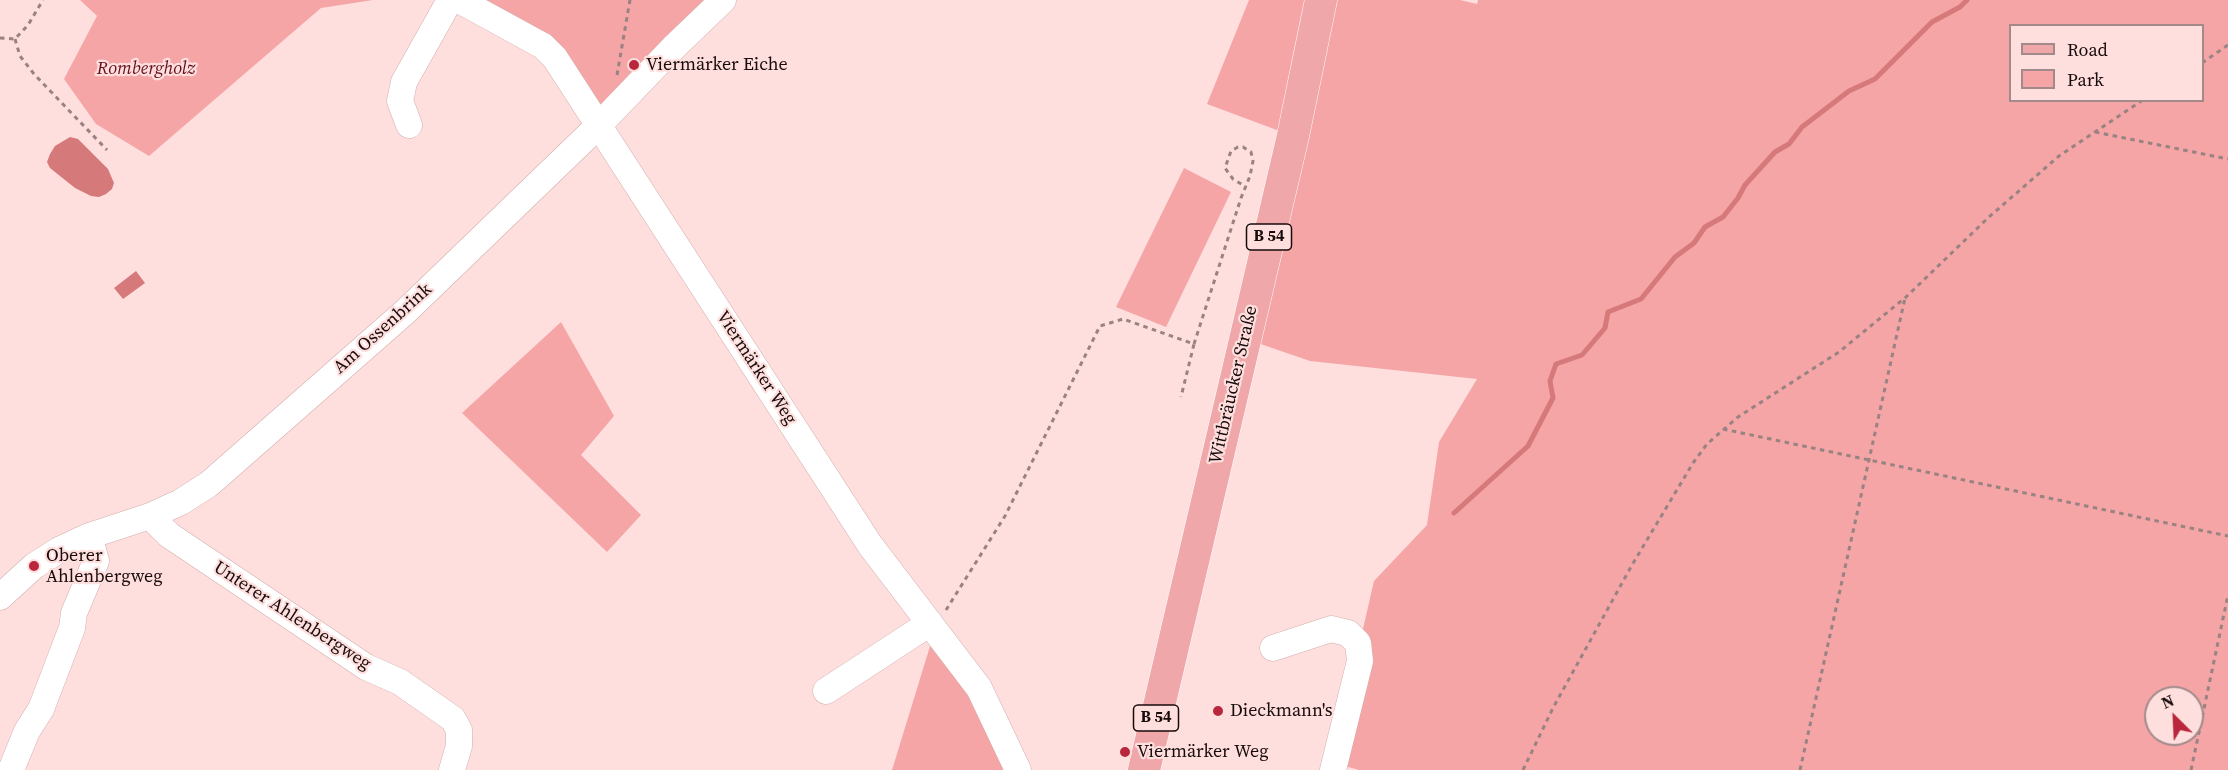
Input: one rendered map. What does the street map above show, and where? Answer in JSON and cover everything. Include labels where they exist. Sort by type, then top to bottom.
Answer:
[{"type":"main road","name":"Wittbräucker Straße","points":[[1144,770],[1290,147],[1321,0]]},
{"type":"street","points":[[409,125],[400,101],[404,82],[450,0]]},
{"type":"street","name":"Viermärker Weg","points":[[459,0],[549,51],[870,545],[979,688],[1018,770]]},
{"type":"street","name":"Am Ossenbrink","points":[[0,597],[34,566],[59,550],[89,536],[150,516],[181,502],[209,484],[405,312],[599,125],[723,0]]},
{"type":"street","name":"Unterer Ahlenbergweg","points":[[150,516],[178,542],[366,667],[400,682],[453,719],[459,730],[459,746],[452,770]]},
{"type":"street","points":[[11,770],[27,731],[41,709],[72,628],[74,613],[96,561],[89,536]]},
{"type":"street","points":[[826,691],[932,626]]},
{"type":"street","points":[[1273,648],[1331,629],[1348,633],[1358,643],[1360,661],[1333,770]]},
{"type":"path","points":[[15,39],[28,25],[43,0]]},
{"type":"path","points":[[621,52],[630,0]]},
{"type":"path","points":[[0,38],[15,39]]},
{"type":"path","points":[[15,39],[20,56],[34,74],[108,150]]},
{"type":"path","points":[[2204,62],[2228,45]]},
{"type":"path","points":[[1523,770],[1553,708],[1632,565],[1693,463],[1707,444],[1738,417],[1839,352],[1906,297],[1989,217],[2059,156],[2139,102]]},
{"type":"path","points":[[2095,132],[2228,159]]},
{"type":"path","points":[[1181,397],[1194,344],[1251,176],[1253,161],[1251,152],[1238,147],[1231,151],[1225,168],[1233,178],[1246,187]]},
{"type":"path","points":[[1800,770],[1906,297]]},
{"type":"path","points":[[932,626],[1005,516],[1100,326],[1123,319],[1194,344]]},
{"type":"path","points":[[1723,429],[2228,536]]},
{"type":"path","points":[[2191,770],[2228,595]]},
{"type":"green space","name":"Rombergholz","points":[[80,0],[373,0],[321,8],[149,156],[96,124],[64,79],[97,16]]},
{"type":"green space","points":[[470,0],[707,0],[598,110],[540,46]]},
{"type":"green space","points":[[1249,0],[1460,0],[1477,4],[1478,0],[2228,0],[2228,770],[1359,770],[1345,766],[1363,629],[1374,581],[1427,525],[1439,442],[1477,379],[1310,361],[1246,339],[1293,136],[1207,104]]},
{"type":"green space","points":[[1184,168],[1231,192],[1166,327],[1116,307]]},
{"type":"green space","points":[[561,322],[614,416],[581,455],[641,515],[607,552],[462,413]]},
{"type":"green space","points":[[935,630],[1018,770],[892,770]]},
{"type":"shaded area","points":[[70,137],[78,139],[108,169],[114,183],[112,189],[106,194],[99,197],[91,196],[75,188],[50,168],[47,162],[55,146]]},
{"type":"shaded area","points":[[136,271],[145,283],[123,299],[114,288]]},
{"type":"waterway","points":[[1454,513],[1528,446],[1553,398],[1550,381],[1556,364],[1582,355],[1605,328],[1608,312],[1641,299],[1675,257],[1694,243],[1705,227],[1723,217],[1745,185],[1775,152],[1789,144],[1802,127],[1849,91],[1875,79],[1932,22],[1960,7],[1967,0]]},
{"type":"place","name":"Viermärker Eiche","points":[[634,65]]},
{"type":"place","name":"Oberer Ahlenbergweg","points":[[34,566]]},
{"type":"place","name":"Dieckmann's","points":[[1218,711]]},
{"type":"place","name":"Viermärker Weg","points":[[1125,752]]}]
